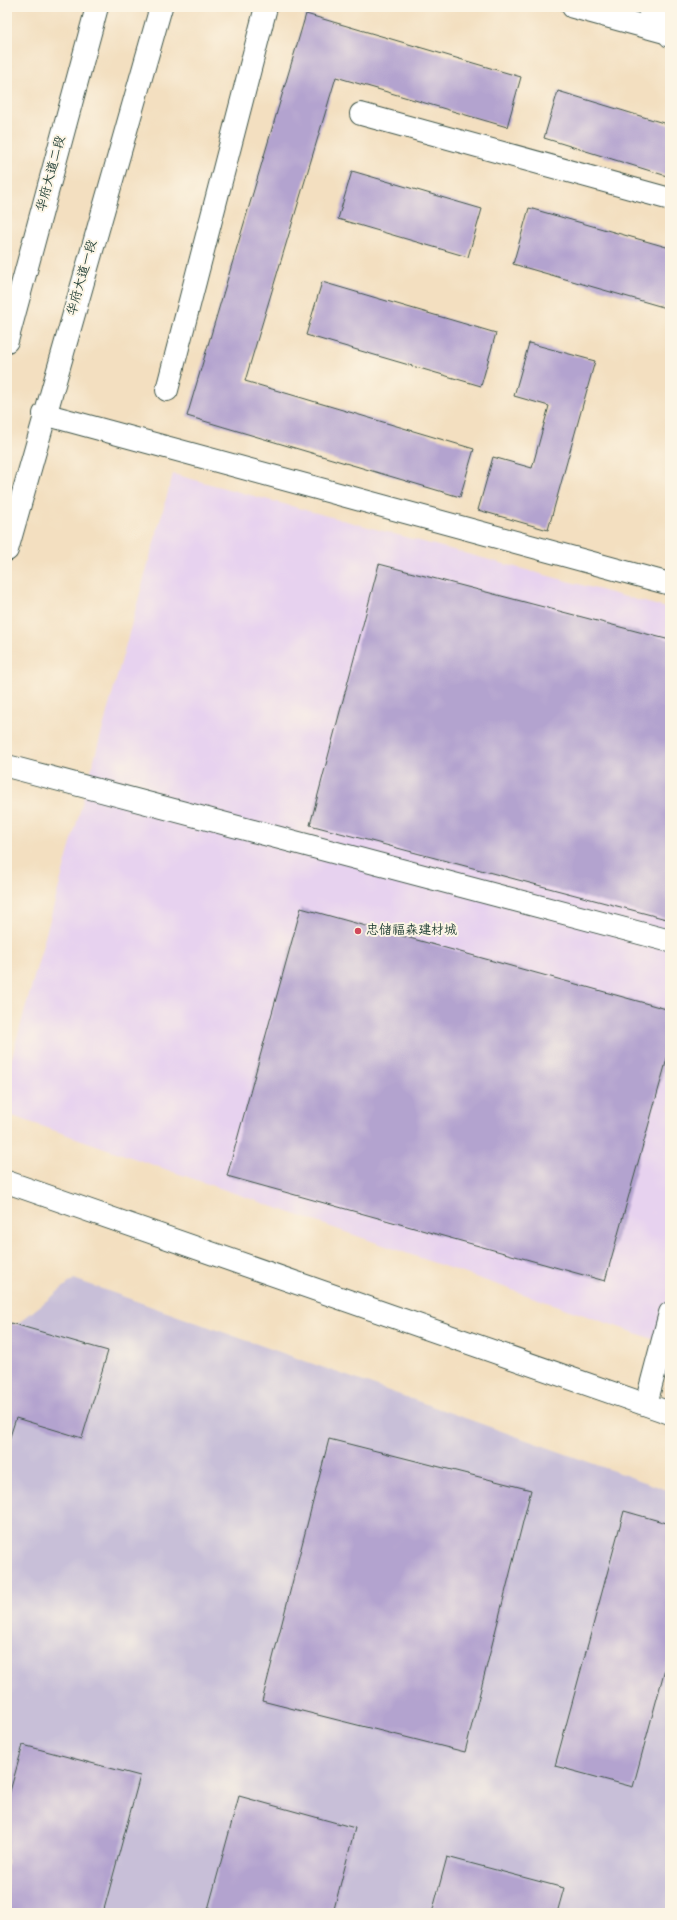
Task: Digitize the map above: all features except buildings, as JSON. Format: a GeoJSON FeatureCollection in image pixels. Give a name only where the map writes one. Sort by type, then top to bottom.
{"type":"FeatureCollection","features":[{"type":"Feature","properties":{"kind":"street","name":"华府大道二段"},"geometry":{"type":"LineString","coordinates":[[7,341],[97,7]]}},
{"type":"Feature","properties":{"kind":"street","name":"华府大道一段"},"geometry":{"type":"LineString","coordinates":[[7,550],[44,414],[161,7]]}},
{"type":"Feature","properties":{"kind":"street"},"geometry":{"type":"LineString","coordinates":[[167,390],[266,7]]}},
{"type":"Feature","properties":{"kind":"street"},"geometry":{"type":"LineString","coordinates":[[573,7],[669,35]]}},
{"type":"Feature","properties":{"kind":"street"},"geometry":{"type":"LineString","coordinates":[[648,7],[669,35]]}},
{"type":"Feature","properties":{"kind":"street"},"geometry":{"type":"LineString","coordinates":[[361,114],[670,199]]}},
{"type":"Feature","properties":{"kind":"street"},"geometry":{"type":"LineString","coordinates":[[44,414],[670,584]]}},
{"type":"Feature","properties":{"kind":"street"},"geometry":{"type":"LineString","coordinates":[[7,766],[670,941]]}},
{"type":"Feature","properties":{"kind":"street"},"geometry":{"type":"LineString","coordinates":[[7,1182],[670,1413]]}},
{"type":"Feature","properties":{"kind":"street"},"geometry":{"type":"LineString","coordinates":[[646,1404],[669,1321]]}},
{"type":"Feature","properties":{"kind":"shaded area","name":"忠储福森建材城"},"geometry":{"type":"Polygon","coordinates":[[[173,474],[670,609],[670,1345],[7,1114],[7,1075],[173,474]]]}},
{"type":"Feature","properties":{"kind":"shaded area"},"geometry":{"type":"Polygon","coordinates":[[[74,1279],[670,1491],[670,1913],[7,1913],[7,1332],[74,1279]]]}},
{"type":"Feature","properties":{"kind":"place","name":"忠储福森建材城"},"geometry":{"type":"Point","coordinates":[358,931]}}]}
